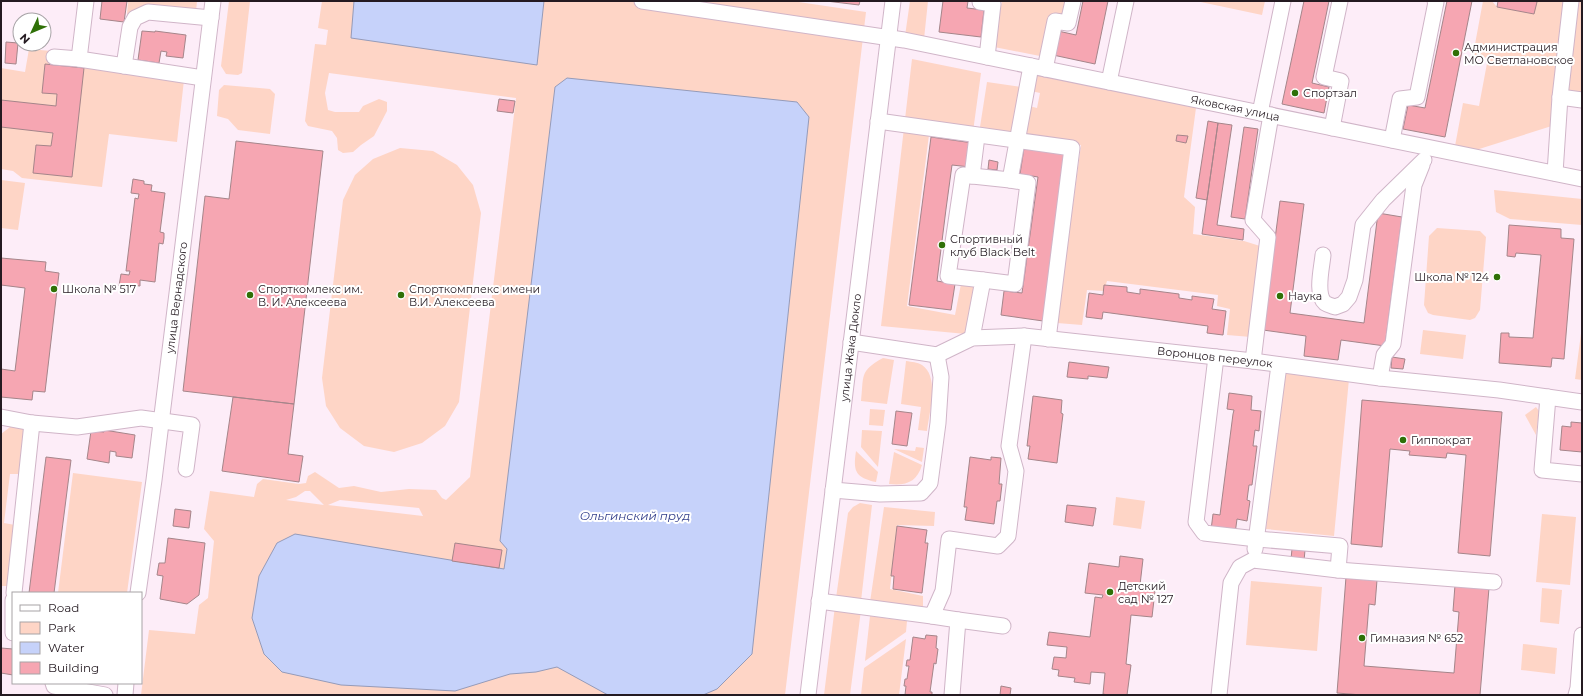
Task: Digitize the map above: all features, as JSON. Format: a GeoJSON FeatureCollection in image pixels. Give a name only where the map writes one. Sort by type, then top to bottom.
{"type":"FeatureCollection","features":[{"type":"Feature","properties":{"kind":"street"},"geometry":{"type":"LineString","coordinates":[[79,59],[86,1]]}},
{"type":"Feature","properties":{"kind":"street","name":"улица Вернадского"},"geometry":{"type":"LineString","coordinates":[[138,592],[213,1]]}},
{"type":"Feature","properties":{"kind":"street","name":"Яковская улица"},"geometry":{"type":"LineString","coordinates":[[642,1],[888,37],[1392,140],[1426,153],[1554,173],[1582,179]]}},
{"type":"Feature","properties":{"kind":"street","name":"улица Жака Дюкло"},"geometry":{"type":"LineString","coordinates":[[808,695],[892,1]]}},
{"type":"Feature","properties":{"kind":"street"},"geometry":{"type":"LineString","coordinates":[[980,1],[993,4],[987,57]]}},
{"type":"Feature","properties":{"kind":"street"},"geometry":{"type":"LineString","coordinates":[[1010,180],[1017,141],[1038,68],[1055,21],[1068,24],[1073,1]]}},
{"type":"Feature","properties":{"kind":"street"},"geometry":{"type":"LineString","coordinates":[[1109,82],[1126,1]]}},
{"type":"Feature","properties":{"kind":"street"},"geometry":{"type":"LineString","coordinates":[[1253,361],[1268,237],[1253,220],[1266,114],[1283,1]]}},
{"type":"Feature","properties":{"kind":"street"},"geometry":{"type":"LineString","coordinates":[[1332,128],[1342,81],[1324,77],[1340,1]]}},
{"type":"Feature","properties":{"kind":"street"},"geometry":{"type":"LineString","coordinates":[[1392,140],[1400,99],[1417,97],[1436,1]]}},
{"type":"Feature","properties":{"kind":"street"},"geometry":{"type":"LineString","coordinates":[[1554,173],[1560,97],[1571,1]]}},
{"type":"Feature","properties":{"kind":"street"},"geometry":{"type":"LineString","coordinates":[[124,66],[130,27],[134,18],[148,12],[211,18]]}},
{"type":"Feature","properties":{"kind":"street"},"geometry":{"type":"LineString","coordinates":[[54,57],[79,59],[204,78]]}},
{"type":"Feature","properties":{"kind":"street"},"geometry":{"type":"LineString","coordinates":[[1560,97],[1582,100]]}},
{"type":"Feature","properties":{"kind":"street"},"geometry":{"type":"LineString","coordinates":[[878,121],[977,136],[1072,148],[1048,339]]}},
{"type":"Feature","properties":{"kind":"street"},"geometry":{"type":"LineString","coordinates":[[972,176],[977,136]]}},
{"type":"Feature","properties":{"kind":"street"},"geometry":{"type":"LineString","coordinates":[[1323,255],[1320,282],[1321,296],[1326,304],[1334,307],[1343,304],[1349,297],[1355,280],[1363,225],[1383,200],[1426,153]]}},
{"type":"Feature","properties":{"kind":"street"},"geometry":{"type":"LineString","coordinates":[[1380,378],[1384,355],[1393,344],[1414,185],[1426,153]]}},
{"type":"Feature","properties":{"kind":"street"},"geometry":{"type":"LineString","coordinates":[[963,175],[972,176],[1028,183],[1015,284],[948,276],[963,175]]}},
{"type":"Feature","properties":{"kind":"street"},"geometry":{"type":"LineString","coordinates":[[972,338],[983,280]]}},
{"type":"Feature","properties":{"kind":"street"},"geometry":{"type":"LineString","coordinates":[[932,616],[943,591],[949,540],[998,546],[1008,536],[1016,471],[1009,446],[1024,336]]}},
{"type":"Feature","properties":{"kind":"street","name":"Воронцов переулок"},"geometry":{"type":"LineString","coordinates":[[937,355],[972,338],[1024,336],[1253,361],[1380,378],[1499,390],[1582,402]]}},
{"type":"Feature","properties":{"kind":"street"},"geometry":{"type":"LineString","coordinates":[[833,490],[880,494],[921,493],[930,483],[938,423],[941,377],[937,355],[851,342]]}},
{"type":"Feature","properties":{"kind":"street"},"geometry":{"type":"LineString","coordinates":[[1216,357],[1196,522],[1204,533],[1340,546],[1338,570]]}},
{"type":"Feature","properties":{"kind":"street"},"geometry":{"type":"LineString","coordinates":[[1253,560],[1279,365]]}},
{"type":"Feature","properties":{"kind":"street"},"geometry":{"type":"LineString","coordinates":[[1548,397],[1542,470],[1582,474]]}},
{"type":"Feature","properties":{"kind":"street"},"geometry":{"type":"LineString","coordinates":[[1,428],[7,418],[32,423],[77,427],[141,418],[192,425],[186,470]]}},
{"type":"Feature","properties":{"kind":"street"},"geometry":{"type":"LineString","coordinates":[[14,592],[32,423]]}},
{"type":"Feature","properties":{"kind":"street"},"geometry":{"type":"LineString","coordinates":[[1219,695],[1231,583],[1240,567],[1253,560],[1338,570],[1494,582]]}},
{"type":"Feature","properties":{"kind":"street"},"geometry":{"type":"LineString","coordinates":[[819,601],[1002,626]]}},
{"type":"Feature","properties":{"kind":"street"},"geometry":{"type":"LineString","coordinates":[[952,695],[958,620]]}},
{"type":"Feature","properties":{"kind":"street"},"geometry":{"type":"LineString","coordinates":[[1,632],[12,633]]}},
{"type":"Feature","properties":{"kind":"street"},"geometry":{"type":"LineString","coordinates":[[1576,695],[1578,688],[1582,635]]}},
{"type":"Feature","properties":{"kind":"street"},"geometry":{"type":"LineString","coordinates":[[53,684],[54,686],[105,695]]}},
{"type":"Feature","properties":{"kind":"street"},"geometry":{"type":"LineString","coordinates":[[125,695],[126,684]]}},
{"type":"Feature","properties":{"kind":"green space"},"geometry":{"type":"Polygon","coordinates":[[[128,1],[197,1],[196,12],[147,7],[127,15],[128,1]]]}},
{"type":"Feature","properties":{"kind":"green space"},"geometry":{"type":"Polygon","coordinates":[[[229,1],[250,1],[242,73],[238,75],[226,74],[221,66],[229,1]]]}},
{"type":"Feature","properties":{"kind":"green space"},"geometry":{"type":"Polygon","coordinates":[[[322,1],[792,1],[866,12],[785,695],[141,695],[149,630],[195,634],[199,605],[208,598],[214,541],[204,529],[210,491],[254,497],[257,484],[263,479],[299,484],[306,483],[308,476],[315,472],[339,488],[354,486],[381,492],[409,489],[436,490],[442,498],[446,500],[470,477],[516,98],[329,73],[325,93],[328,110],[335,112],[359,112],[363,106],[379,99],[387,102],[387,111],[374,136],[353,152],[343,153],[338,150],[337,138],[332,131],[308,126],[305,121],[315,44],[326,45],[328,30],[318,28],[322,1]],[[305,491],[296,497],[286,500],[324,505],[310,491],[305,491]],[[340,500],[328,505],[423,516],[419,508],[340,500]]]}},
{"type":"Feature","properties":{"kind":"green space"},"geometry":{"type":"Polygon","coordinates":[[[910,1],[928,1],[924,39],[905,36],[910,1]]]}},
{"type":"Feature","properties":{"kind":"green space"},"geometry":{"type":"Polygon","coordinates":[[[1002,1],[1066,1],[1062,19],[1049,18],[1040,56],[994,47],[1002,1]]]}},
{"type":"Feature","properties":{"kind":"green space"},"geometry":{"type":"Polygon","coordinates":[[[1196,1],[1265,1],[1262,15],[1196,1]]]}},
{"type":"Feature","properties":{"kind":"green space"},"geometry":{"type":"Polygon","coordinates":[[[1483,1],[1492,1],[1497,7],[1534,14],[1536,1],[1582,1],[1582,100],[1560,97],[1558,124],[1476,150],[1455,146],[1463,103],[1479,106],[1488,58],[1473,55],[1483,1]]]}},
{"type":"Feature","properties":{"kind":"green space"},"geometry":{"type":"Polygon","coordinates":[[[52,51],[184,80],[177,142],[109,134],[102,187],[22,178],[13,171],[1,169],[1,68],[25,72],[28,52],[52,51]]]}},
{"type":"Feature","properties":{"kind":"green space"},"geometry":{"type":"Polygon","coordinates":[[[912,59],[981,73],[972,139],[929,135],[907,306],[955,315],[961,284],[976,287],[966,334],[881,326],[912,59]]]}},
{"type":"Feature","properties":{"kind":"green space"},"geometry":{"type":"Polygon","coordinates":[[[1035,73],[1196,108],[1184,197],[1195,207],[1193,234],[1244,241],[1260,246],[1251,337],[1227,335],[1230,309],[1217,306],[1218,295],[1107,281],[1104,291],[1087,290],[1082,325],[1057,323],[1081,145],[1024,138],[1029,106],[1037,108],[1040,93],[1031,91],[1035,73]]]}},
{"type":"Feature","properties":{"kind":"green space"},"geometry":{"type":"Polygon","coordinates":[[[987,82],[1022,87],[1015,133],[980,127],[987,82]]]}},
{"type":"Feature","properties":{"kind":"green space"},"geometry":{"type":"Polygon","coordinates":[[[224,85],[270,89],[275,94],[270,134],[238,130],[228,119],[217,116],[219,90],[224,85]]]}},
{"type":"Feature","properties":{"kind":"green space","name":"Спорткомплекс имени В.И. Алексеева"},"geometry":{"type":"Polygon","coordinates":[[[400,148],[433,151],[457,165],[473,185],[481,213],[459,402],[445,426],[422,443],[394,452],[364,446],[340,428],[326,406],[322,378],[343,200],[355,175],[373,159],[400,148]]]}},
{"type":"Feature","properties":{"kind":"green space"},"geometry":{"type":"Polygon","coordinates":[[[1,180],[25,183],[18,230],[1,228],[1,180]]]}},
{"type":"Feature","properties":{"kind":"green space"},"geometry":{"type":"Polygon","coordinates":[[[1494,190],[1582,199],[1582,225],[1510,219],[1496,212],[1494,190]]]}},
{"type":"Feature","properties":{"kind":"green space"},"geometry":{"type":"Polygon","coordinates":[[[1437,228],[1480,231],[1486,237],[1480,310],[1475,318],[1470,320],[1433,315],[1428,313],[1424,305],[1429,236],[1437,228]]]}},
{"type":"Feature","properties":{"kind":"green space"},"geometry":{"type":"Polygon","coordinates":[[[1582,326],[1582,380],[1575,379],[1582,326]]]}},
{"type":"Feature","properties":{"kind":"green space"},"geometry":{"type":"Polygon","coordinates":[[[1423,330],[1466,335],[1463,359],[1420,354],[1423,330]]]}},
{"type":"Feature","properties":{"kind":"green space"},"geometry":{"type":"Polygon","coordinates":[[[883,358],[894,360],[887,404],[861,401],[863,380],[866,371],[883,358]]]}},
{"type":"Feature","properties":{"kind":"green space"},"geometry":{"type":"Polygon","coordinates":[[[906,361],[922,365],[931,378],[932,396],[927,431],[918,430],[921,407],[901,404],[906,361]]]}},
{"type":"Feature","properties":{"kind":"green space"},"geometry":{"type":"Polygon","coordinates":[[[1281,373],[1349,379],[1334,536],[1266,529],[1281,373]]]}},
{"type":"Feature","properties":{"kind":"green space"},"geometry":{"type":"Polygon","coordinates":[[[1536,407],[1539,411],[1536,435],[1525,415],[1536,407]]]}},
{"type":"Feature","properties":{"kind":"green space"},"geometry":{"type":"Polygon","coordinates":[[[870,409],[885,410],[883,426],[869,425],[870,409]]]}},
{"type":"Feature","properties":{"kind":"green space"},"geometry":{"type":"Polygon","coordinates":[[[14,424],[26,427],[22,474],[10,474],[4,523],[15,525],[10,586],[1,586],[1,434],[14,424]]]}},
{"type":"Feature","properties":{"kind":"green space"},"geometry":{"type":"Polygon","coordinates":[[[862,430],[882,431],[878,467],[861,447],[862,430]]]}},
{"type":"Feature","properties":{"kind":"green space"},"geometry":{"type":"Polygon","coordinates":[[[916,447],[924,448],[922,462],[894,449],[915,451],[916,447]]]}},
{"type":"Feature","properties":{"kind":"green space"},"geometry":{"type":"Polygon","coordinates":[[[856,451],[878,472],[876,482],[864,478],[857,472],[855,468],[856,451]]]}},
{"type":"Feature","properties":{"kind":"green space"},"geometry":{"type":"Polygon","coordinates":[[[894,452],[922,465],[920,471],[910,482],[889,484],[894,452]]]}},
{"type":"Feature","properties":{"kind":"green space"},"geometry":{"type":"Polygon","coordinates":[[[73,473],[142,482],[127,592],[58,592],[73,473]]]}},
{"type":"Feature","properties":{"kind":"green space"},"geometry":{"type":"Polygon","coordinates":[[[1116,497],[1145,501],[1141,529],[1113,525],[1116,497]]]}},
{"type":"Feature","properties":{"kind":"green space"},"geometry":{"type":"Polygon","coordinates":[[[860,503],[872,505],[861,601],[836,598],[848,513],[853,507],[860,503]]]}},
{"type":"Feature","properties":{"kind":"green space"},"geometry":{"type":"Polygon","coordinates":[[[884,507],[935,512],[934,526],[897,525],[890,589],[923,596],[923,609],[870,602],[884,507]]]}},
{"type":"Feature","properties":{"kind":"green space"},"geometry":{"type":"Polygon","coordinates":[[[1542,514],[1576,517],[1570,585],[1536,582],[1542,514]]]}},
{"type":"Feature","properties":{"kind":"green space"},"geometry":{"type":"Polygon","coordinates":[[[1251,581],[1322,587],[1317,651],[1246,645],[1251,581]]]}},
{"type":"Feature","properties":{"kind":"green space"},"geometry":{"type":"Polygon","coordinates":[[[1542,588],[1562,590],[1559,624],[1540,622],[1542,588]]]}},
{"type":"Feature","properties":{"kind":"green space"},"geometry":{"type":"Polygon","coordinates":[[[835,606],[861,610],[850,695],[824,695],[835,606]]]}},
{"type":"Feature","properties":{"kind":"green space"},"geometry":{"type":"Polygon","coordinates":[[[870,616],[907,621],[906,632],[865,661],[870,616]]]}},
{"type":"Feature","properties":{"kind":"green space"},"geometry":{"type":"Polygon","coordinates":[[[906,639],[899,695],[861,695],[864,668],[906,639]]]}},
{"type":"Feature","properties":{"kind":"green space"},"geometry":{"type":"Polygon","coordinates":[[[1523,644],[1557,648],[1555,674],[1521,670],[1523,644]]]}},
{"type":"Feature","properties":{"kind":"water"},"geometry":{"type":"Polygon","coordinates":[[[354,1],[544,1],[537,65],[351,38],[354,1]]]}},
{"type":"Feature","properties":{"kind":"water","name":"Ольгинский пруд"},"geometry":{"type":"Polygon","coordinates":[[[567,78],[797,102],[809,117],[752,654],[717,689],[703,695],[608,695],[557,667],[536,672],[510,674],[455,691],[341,685],[282,672],[264,654],[252,618],[259,576],[277,543],[295,534],[504,569],[507,549],[500,541],[555,87],[567,78]]]}},
{"type":"Feature","properties":{"kind":"building"},"geometry":{"type":"Polygon","coordinates":[[[102,1],[127,1],[124,22],[100,19],[102,1]]]}},
{"type":"Feature","properties":{"kind":"building"},"geometry":{"type":"Polygon","coordinates":[[[826,1],[860,1],[859,5],[826,1]]]}},
{"type":"Feature","properties":{"kind":"building"},"geometry":{"type":"Polygon","coordinates":[[[943,1],[968,1],[967,8],[984,10],[981,37],[939,32],[943,1]]]}},
{"type":"Feature","properties":{"kind":"building"},"geometry":{"type":"Polygon","coordinates":[[[1083,1],[1108,1],[1095,64],[1053,55],[1058,31],[1076,35],[1083,1]]]}},
{"type":"Feature","properties":{"kind":"building"},"geometry":{"type":"Polygon","coordinates":[[[1304,1],[1329,1],[1312,83],[1329,87],[1324,113],[1282,104],[1304,1]]]}},
{"type":"Feature","properties":{"kind":"building"},"geometry":{"type":"Polygon","coordinates":[[[1447,1],[1472,1],[1445,137],[1403,129],[1408,105],[1425,108],[1447,1]]]}},
{"type":"Feature","properties":{"kind":"building"},"geometry":{"type":"Polygon","coordinates":[[[1498,1],[1537,2],[1534,14],[1497,7],[1498,1]]]}},
{"type":"Feature","properties":{"kind":"building"},"geometry":{"type":"Polygon","coordinates":[[[142,31],[186,35],[183,58],[166,56],[167,52],[161,51],[159,63],[138,60],[142,31]]]}},
{"type":"Feature","properties":{"kind":"building"},"geometry":{"type":"Polygon","coordinates":[[[6,42],[12,42],[12,52],[17,52],[16,64],[5,63],[6,42]]]}},
{"type":"Feature","properties":{"kind":"building"},"geometry":{"type":"Polygon","coordinates":[[[45,64],[84,68],[72,177],[33,173],[36,145],[51,146],[53,133],[1,127],[1,100],[56,106],[57,94],[42,93],[45,64]]]}},
{"type":"Feature","properties":{"kind":"building"},"geometry":{"type":"Polygon","coordinates":[[[499,99],[515,101],[513,113],[497,111],[499,99]]]}},
{"type":"Feature","properties":{"kind":"building"},"geometry":{"type":"Polygon","coordinates":[[[1208,121],[1218,123],[1207,200],[1196,198],[1208,121]]]}},
{"type":"Feature","properties":{"kind":"building"},"geometry":{"type":"Polygon","coordinates":[[[1218,123],[1232,125],[1217,225],[1244,229],[1243,240],[1202,234],[1218,123]]]}},
{"type":"Feature","properties":{"kind":"building"},"geometry":{"type":"Polygon","coordinates":[[[1244,127],[1258,129],[1245,219],[1231,217],[1244,127]]]}},
{"type":"Feature","properties":{"kind":"building"},"geometry":{"type":"Polygon","coordinates":[[[1177,135],[1188,136],[1186,143],[1176,141],[1177,135]]]}},
{"type":"Feature","properties":{"kind":"building"},"geometry":{"type":"Polygon","coordinates":[[[931,137],[973,143],[970,167],[952,165],[946,209],[937,281],[955,284],[951,310],[909,305],[931,137]]]}},
{"type":"Feature","properties":{"kind":"building","name":"Спорткомлекс им. В. И. Алексеева"},"geometry":{"type":"Polygon","coordinates":[[[236,141],[323,151],[294,404],[183,391],[205,196],[229,199],[236,141]]]}},
{"type":"Feature","properties":{"kind":"building"},"geometry":{"type":"Polygon","coordinates":[[[1024,148],[1066,154],[1043,321],[1001,315],[1004,291],[1022,293],[1038,177],[1020,174],[1024,148]]]}},
{"type":"Feature","properties":{"kind":"building"},"geometry":{"type":"Polygon","coordinates":[[[989,160],[998,162],[997,170],[988,169],[989,160]]]}},
{"type":"Feature","properties":{"kind":"building"},"geometry":{"type":"Polygon","coordinates":[[[133,179],[144,181],[144,184],[152,185],[151,191],[165,193],[160,232],[164,233],[164,238],[163,244],[159,243],[155,282],[140,280],[140,286],[131,285],[130,287],[119,286],[121,274],[129,275],[130,271],[126,271],[135,198],[138,199],[139,194],[131,193],[133,179]]]}},
{"type":"Feature","properties":{"kind":"building","name":"Наука"},"geometry":{"type":"Polygon","coordinates":[[[1280,201],[1304,204],[1290,313],[1364,323],[1378,213],[1402,217],[1385,346],[1341,340],[1338,360],[1304,356],[1306,336],[1263,330],[1280,201]]]}},
{"type":"Feature","properties":{"kind":"building"},"geometry":{"type":"Polygon","coordinates":[[[1509,225],[1561,229],[1561,238],[1574,239],[1564,359],[1552,358],[1551,367],[1499,363],[1501,333],[1509,333],[1509,337],[1533,338],[1541,255],[1516,253],[1515,257],[1507,256],[1509,225]]]}},
{"type":"Feature","properties":{"kind":"building"},"geometry":{"type":"Polygon","coordinates":[[[1,258],[46,262],[45,271],[59,273],[45,392],[33,391],[32,400],[1,397],[1,369],[15,371],[25,288],[1,285],[1,258]]]}},
{"type":"Feature","properties":{"kind":"building"},"geometry":{"type":"Polygon","coordinates":[[[1104,285],[1127,287],[1127,292],[1140,294],[1140,289],[1179,294],[1179,298],[1192,300],[1192,296],[1214,299],[1212,309],[1226,311],[1223,335],[1207,333],[1208,326],[1103,312],[1102,319],[1086,317],[1089,293],[1103,295],[1104,285]]]}},
{"type":"Feature","properties":{"kind":"building"},"geometry":{"type":"Polygon","coordinates":[[[1392,357],[1405,359],[1403,369],[1391,368],[1392,357]]]}},
{"type":"Feature","properties":{"kind":"building"},"geometry":{"type":"Polygon","coordinates":[[[1069,362],[1109,367],[1107,378],[1088,376],[1088,379],[1067,377],[1069,362]]]}},
{"type":"Feature","properties":{"kind":"building"},"geometry":{"type":"Polygon","coordinates":[[[1229,393],[1252,396],[1251,410],[1261,411],[1259,431],[1255,430],[1253,446],[1257,446],[1252,485],[1249,485],[1247,500],[1250,501],[1247,521],[1237,519],[1235,534],[1211,530],[1213,514],[1220,515],[1234,410],[1227,409],[1229,393]]]}},
{"type":"Feature","properties":{"kind":"building"},"geometry":{"type":"Polygon","coordinates":[[[1033,396],[1062,400],[1061,413],[1063,414],[1057,463],[1028,459],[1030,446],[1027,446],[1033,396]]]}},
{"type":"Feature","properties":{"kind":"building"},"geometry":{"type":"Polygon","coordinates":[[[233,397],[294,404],[288,454],[303,456],[299,482],[222,471],[233,397]]]}},
{"type":"Feature","properties":{"kind":"building"},"geometry":{"type":"Polygon","coordinates":[[[1362,400],[1502,412],[1490,556],[1458,553],[1466,455],[1447,453],[1446,458],[1409,455],[1410,451],[1390,449],[1382,547],[1351,544],[1362,400]]]}},
{"type":"Feature","properties":{"kind":"building"},"geometry":{"type":"Polygon","coordinates":[[[896,411],[912,413],[907,446],[892,444],[896,411]]]}},
{"type":"Feature","properties":{"kind":"building"},"geometry":{"type":"Polygon","coordinates":[[[1571,422],[1582,423],[1582,452],[1560,450],[1562,426],[1571,427],[1571,422]]]}},
{"type":"Feature","properties":{"kind":"building"},"geometry":{"type":"Polygon","coordinates":[[[104,430],[135,435],[132,458],[116,456],[116,452],[110,451],[109,463],[87,459],[91,431],[104,432],[104,430]]]}},
{"type":"Feature","properties":{"kind":"building"},"geometry":{"type":"Polygon","coordinates":[[[46,457],[71,460],[54,592],[29,592],[46,457]]]}},
{"type":"Feature","properties":{"kind":"building"},"geometry":{"type":"Polygon","coordinates":[[[970,457],[991,460],[991,457],[1001,458],[999,484],[1002,484],[1000,501],[997,501],[994,524],[965,520],[967,507],[964,507],[970,457]]]}},
{"type":"Feature","properties":{"kind":"building"},"geometry":{"type":"Polygon","coordinates":[[[1067,505],[1096,508],[1093,526],[1065,522],[1067,505]]]}},
{"type":"Feature","properties":{"kind":"building"},"geometry":{"type":"Polygon","coordinates":[[[175,509],[191,511],[189,528],[173,526],[175,509]]]}},
{"type":"Feature","properties":{"kind":"building"},"geometry":{"type":"Polygon","coordinates":[[[897,526],[927,530],[925,543],[928,543],[922,593],[893,589],[894,576],[891,576],[897,526]]]}},
{"type":"Feature","properties":{"kind":"building"},"geometry":{"type":"Polygon","coordinates":[[[168,538],[205,543],[199,595],[187,604],[160,599],[163,576],[157,575],[159,563],[165,563],[168,538]]]}},
{"type":"Feature","properties":{"kind":"building"},"geometry":{"type":"Polygon","coordinates":[[[455,543],[502,550],[499,568],[452,561],[455,543]]]}},
{"type":"Feature","properties":{"kind":"building"},"geometry":{"type":"Polygon","coordinates":[[[1292,549],[1305,550],[1304,561],[1291,559],[1292,549]]]}},
{"type":"Feature","properties":{"kind":"building"},"geometry":{"type":"Polygon","coordinates":[[[1120,556],[1143,559],[1140,585],[1135,585],[1134,589],[1155,591],[1152,617],[1131,615],[1126,664],[1131,665],[1127,695],[1108,695],[1103,694],[1105,673],[1091,672],[1090,684],[1074,682],[1075,678],[1058,676],[1059,670],[1052,669],[1054,657],[1066,658],[1067,647],[1047,645],[1049,632],[1090,637],[1095,597],[1102,598],[1103,595],[1085,593],[1089,563],[1119,567],[1120,556]]]}},
{"type":"Feature","properties":{"kind":"building"},"geometry":{"type":"Polygon","coordinates":[[[1346,577],[1377,580],[1375,605],[1369,604],[1364,666],[1454,673],[1459,612],[1453,611],[1455,585],[1489,588],[1480,695],[1362,695],[1337,693],[1346,577]]]}},
{"type":"Feature","properties":{"kind":"building"},"geometry":{"type":"Polygon","coordinates":[[[926,635],[937,636],[936,648],[938,649],[936,664],[934,663],[930,692],[932,692],[932,695],[905,695],[906,686],[904,686],[905,679],[907,679],[909,666],[906,666],[907,660],[910,660],[913,637],[925,639],[926,635]]]}},
{"type":"Feature","properties":{"kind":"building"},"geometry":{"type":"Polygon","coordinates":[[[1,648],[12,649],[12,675],[1,673],[1,648]]]}},
{"type":"Feature","properties":{"kind":"building"},"geometry":{"type":"Polygon","coordinates":[[[1001,686],[1011,688],[1010,695],[1000,695],[1001,686]]]}},
{"type":"Feature","properties":{"kind":"place","name":"Администрация МО Светлановское"},"geometry":{"type":"Point","coordinates":[1456,53]}},
{"type":"Feature","properties":{"kind":"place","name":"Спортзал"},"geometry":{"type":"Point","coordinates":[1295,93]}},
{"type":"Feature","properties":{"kind":"place","name":"Спортивный клуб Black Belt"},"geometry":{"type":"Point","coordinates":[942,245]}},
{"type":"Feature","properties":{"kind":"place","name":"Школа № 124"},"geometry":{"type":"Point","coordinates":[1497,277]}},
{"type":"Feature","properties":{"kind":"place","name":"Школа № 517"},"geometry":{"type":"Point","coordinates":[54,289]}},
{"type":"Feature","properties":{"kind":"place","name":"Спорткомлекс им. В. И. Алексеева"},"geometry":{"type":"Point","coordinates":[250,295]}},
{"type":"Feature","properties":{"kind":"place","name":"Спорткомплекс имени В.И. Алексеева"},"geometry":{"type":"Point","coordinates":[401,295]}},
{"type":"Feature","properties":{"kind":"place","name":"Наука"},"geometry":{"type":"Point","coordinates":[1280,296]}},
{"type":"Feature","properties":{"kind":"place","name":"Гиппократ"},"geometry":{"type":"Point","coordinates":[1403,440]}},
{"type":"Feature","properties":{"kind":"place","name":"Детский сад № 127"},"geometry":{"type":"Point","coordinates":[1110,592]}},
{"type":"Feature","properties":{"kind":"place","name":"Гимназия № 652"},"geometry":{"type":"Point","coordinates":[1362,638]}}]}
